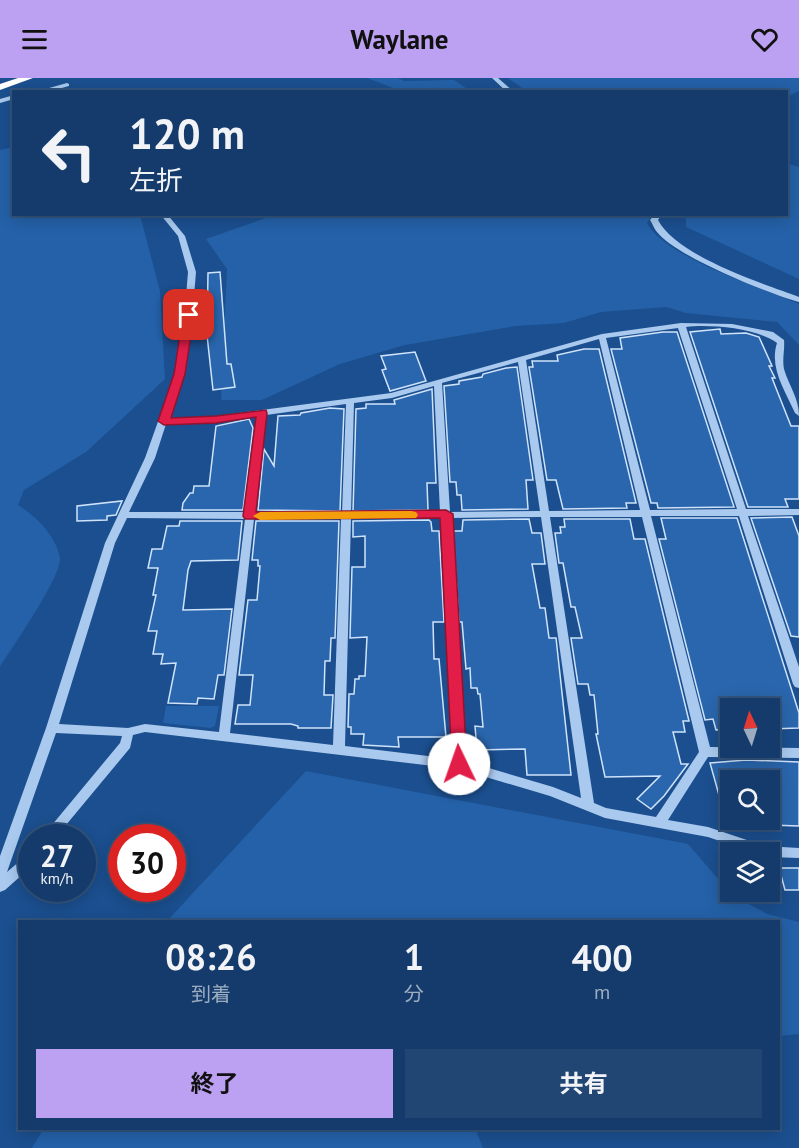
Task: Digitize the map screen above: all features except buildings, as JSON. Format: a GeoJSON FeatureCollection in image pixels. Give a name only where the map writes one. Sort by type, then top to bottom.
{"type":"FeatureCollection","features":[{"type":"Feature","properties":{"kind":"highway"},"geometry":{"type":"LineString","coordinates":[[0,87],[28,78]]}},
{"type":"Feature","properties":{"kind":"street"},"geometry":{"type":"LineString","coordinates":[[495,78],[509,90]]}},
{"type":"Feature","properties":{"kind":"street"},"geometry":{"type":"LineString","coordinates":[[46,90],[67,85]]}},
{"type":"Feature","properties":{"kind":"street"},"geometry":{"type":"LineString","coordinates":[[0,874],[52,728],[110,543],[146,468],[180,374],[187,333],[191,260],[181,236],[165,216]]}},
{"type":"Feature","properties":{"kind":"street"},"geometry":{"type":"LineString","coordinates":[[657,216],[654,220],[659,231],[692,255],[799,300]]}},
{"type":"Feature","properties":{"kind":"street"},"geometry":{"type":"LineString","coordinates":[[164,421],[216,420],[392,395],[602,336],[702,324],[732,327],[770,334],[778,338],[782,342],[778,348],[778,364],[799,411]]}},
{"type":"Feature","properties":{"kind":"street"},"geometry":{"type":"LineString","coordinates":[[681,325],[799,684]]}},
{"type":"Feature","properties":{"kind":"street"},"geometry":{"type":"LineString","coordinates":[[602,336],[705,752],[660,822]]}},
{"type":"Feature","properties":{"kind":"street"},"geometry":{"type":"LineString","coordinates":[[522,358],[588,806]]}},
{"type":"Feature","properties":{"kind":"street"},"geometry":{"type":"LineString","coordinates":[[438,381],[459,764]]}},
{"type":"Feature","properties":{"kind":"street"},"geometry":{"type":"LineString","coordinates":[[339,750],[351,400]]}},
{"type":"Feature","properties":{"kind":"street"},"geometry":{"type":"LineString","coordinates":[[224,736],[262,413]]}},
{"type":"Feature","properties":{"kind":"street"},"geometry":{"type":"LineString","coordinates":[[123,515],[347,516],[799,512]]}},
{"type":"Feature","properties":{"kind":"street"},"geometry":{"type":"LineString","coordinates":[[52,728],[128,732],[145,728],[459,764],[553,792],[605,813],[708,832],[765,850],[799,853]]}},
{"type":"Feature","properties":{"kind":"street"},"geometry":{"type":"LineString","coordinates":[[59,824],[126,745],[128,732]]}},
{"type":"Feature","properties":{"kind":"street"},"geometry":{"type":"LineString","coordinates":[[705,752],[799,753]]}},
{"type":"Feature","properties":{"kind":"street"},"geometry":{"type":"LineString","coordinates":[[0,886],[18,870]]}},
{"type":"Feature","properties":{"kind":"shaded area"},"geometry":{"type":"Polygon","coordinates":[[[367,78],[398,78],[404,81],[454,80],[469,90],[398,90],[367,78]]]}},
{"type":"Feature","properties":{"kind":"shaded area"},"geometry":{"type":"Polygon","coordinates":[[[508,78],[799,78],[799,91],[788,96],[788,90],[525,90],[508,78]]]}},
{"type":"Feature","properties":{"kind":"shaded area"},"geometry":{"type":"Polygon","coordinates":[[[12,147],[12,216],[72,218],[140,216],[160,291],[165,379],[86,452],[24,490],[18,505],[32,515],[50,534],[60,558],[45,595],[0,667],[0,150],[12,147]]]}},
{"type":"Feature","properties":{"kind":"shaded area"},"geometry":{"type":"Polygon","coordinates":[[[788,164],[799,167],[799,279],[686,227],[686,216],[788,216],[788,164]]]}},
{"type":"Feature","properties":{"kind":"shaded area"},"geometry":{"type":"Polygon","coordinates":[[[271,216],[651,216],[647,223],[672,247],[715,270],[799,304],[799,345],[777,322],[686,313],[666,307],[601,312],[564,323],[516,326],[405,345],[340,364],[262,400],[221,400],[227,269],[206,239],[271,216]]]}},
{"type":"Feature","properties":{"kind":"shaded area"},"geometry":{"type":"Polygon","coordinates":[[[166,706],[219,706],[215,726],[210,728],[163,723],[166,706]]]}},
{"type":"Feature","properties":{"kind":"shaded area"},"geometry":{"type":"Polygon","coordinates":[[[306,771],[688,844],[720,881],[720,902],[745,902],[767,914],[799,922],[799,1034],[780,1036],[780,920],[168,920],[306,771]]]}},
{"type":"Feature","properties":{"kind":"shaded area"},"geometry":{"type":"Polygon","coordinates":[[[43,1130],[476,1130],[483,1148],[32,1148],[43,1130]]]}},
{"type":"Feature","properties":{"kind":"slow traffic"},"geometry":{"type":"LineString","coordinates":[[260,516],[411,515]]}},
{"type":"Feature","properties":{"kind":"route"},"geometry":{"type":"LineString","coordinates":[[189,315],[180,374],[164,421],[216,420],[262,413],[249,516],[446,514],[459,764]]}}]}
